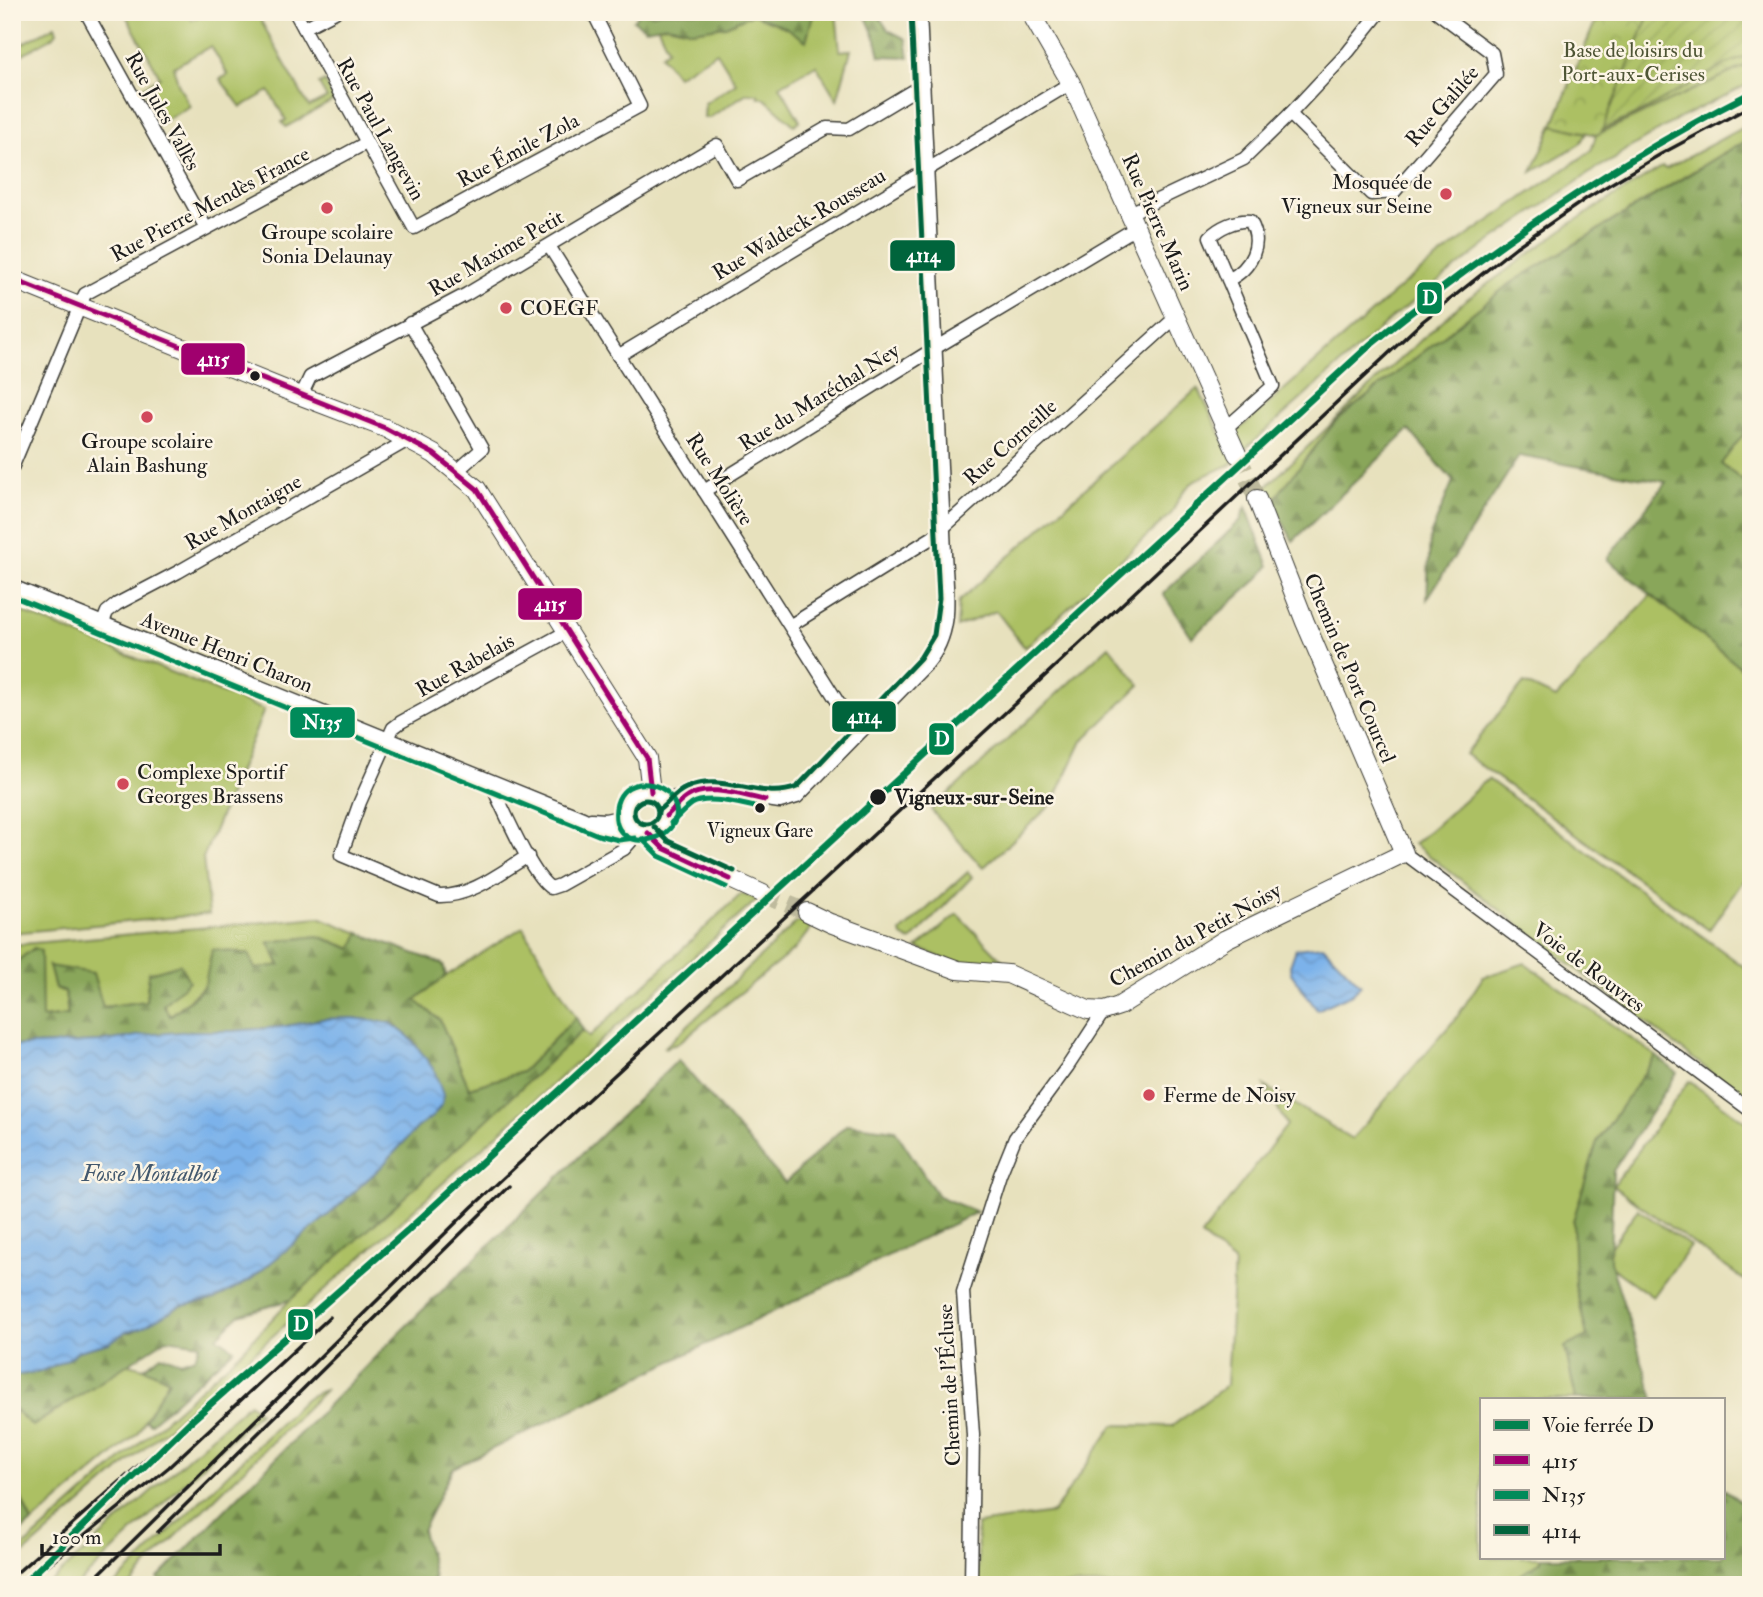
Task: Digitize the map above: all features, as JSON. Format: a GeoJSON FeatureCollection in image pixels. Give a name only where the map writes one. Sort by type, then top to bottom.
{"type":"FeatureCollection","features":[{"type":"Feature","properties":{"kind":"street","name":"Rue Jules Vallès"},"geometry":{"type":"LineString","coordinates":[[86,12],[206,228]]}},
{"type":"Feature","properties":{"kind":"street","name":"Rue Paul Langevin"},"geometry":{"type":"LineString","coordinates":[[295,12],[414,228]]}},
{"type":"Feature","properties":{"kind":"street"},"geometry":{"type":"LineString","coordinates":[[304,28],[335,12]]}},
{"type":"Feature","properties":{"kind":"street","name":"Rue Émile Zola"},"geometry":{"type":"LineString","coordinates":[[414,228],[640,106],[593,12]]}},
{"type":"Feature","properties":{"kind":"street"},"geometry":{"type":"LineString","coordinates":[[763,894],[663,848],[636,827],[629,799],[639,793],[660,803],[712,792],[780,802],[793,799],[802,794],[927,664],[942,644],[947,618],[944,528],[920,12]]}},
{"type":"Feature","properties":{"kind":"street","name":"Rue Pierre Marin"},"geometry":{"type":"LineString","coordinates":[[1030,12],[1071,83],[1237,454]]}},
{"type":"Feature","properties":{"kind":"street","name":"Rue du Maréchal Ney"},"geometry":{"type":"LineString","coordinates":[[704,491],[935,348],[1133,220],[1244,159],[1290,114],[1380,12]]}},
{"type":"Feature","properties":{"kind":"street","name":"Rue Galilée"},"geometry":{"type":"LineString","coordinates":[[1290,114],[1370,194],[1394,191],[1496,74],[1492,53],[1437,12]]}},
{"type":"Feature","properties":{"kind":"street","name":"Rue Waldeck-Rousseau"},"geometry":{"type":"LineString","coordinates":[[618,356],[1071,83]]}},
{"type":"Feature","properties":{"kind":"street","name":"Rue Maxime Petit"},"geometry":{"type":"LineString","coordinates":[[301,396],[310,377],[472,291],[717,145],[737,180],[827,128],[849,129],[924,85]]}},
{"type":"Feature","properties":{"kind":"street","name":"Rue Pierre Mendès France"},"geometry":{"type":"LineString","coordinates":[[79,306],[85,294],[366,143]]}},
{"type":"Feature","properties":{"kind":"street"},"geometry":{"type":"LineString","coordinates":[[1225,429],[1273,386],[1228,280],[1210,237],[1216,231],[1243,220],[1250,221],[1254,228],[1255,251],[1244,270],[1228,280]]}},
{"type":"Feature","properties":{"kind":"street","name":"Rue Molière"},"geometry":{"type":"LineString","coordinates":[[549,246],[846,715],[861,731]]}},
{"type":"Feature","properties":{"kind":"street"},"geometry":{"type":"LineString","coordinates":[[12,279],[385,428],[434,454],[477,489],[647,758],[660,803],[660,827],[636,827]]}},
{"type":"Feature","properties":{"kind":"street"},"geometry":{"type":"LineString","coordinates":[[12,468],[79,306]]}},
{"type":"Feature","properties":{"kind":"street","name":"Rue Corneille"},"geometry":{"type":"LineString","coordinates":[[790,625],[933,537],[1175,318]]}},
{"type":"Feature","properties":{"kind":"street"},"geometry":{"type":"LineString","coordinates":[[410,323],[482,449],[456,472]]}},
{"type":"Feature","properties":{"kind":"street","name":"Rue Montaigne"},"geometry":{"type":"LineString","coordinates":[[103,622],[107,612],[117,604],[408,440]]}},
{"type":"Feature","properties":{"kind":"street","name":"Chemin de Port Courcel"},"geometry":{"type":"LineString","coordinates":[[1257,499],[1305,622],[1404,853]]}},
{"type":"Feature","properties":{"kind":"street","name":"Avenue Henri Charon"},"geometry":{"type":"LineString","coordinates":[[12,586],[583,818],[636,827]]}},
{"type":"Feature","properties":{"kind":"street","name":"Rue Rabelais"},"geometry":{"type":"LineString","coordinates":[[388,740],[394,728],[401,722],[568,631]]}},
{"type":"Feature","properties":{"kind":"street"},"geometry":{"type":"LineString","coordinates":[[388,740],[360,802],[341,855],[439,896],[453,897],[528,856]]}},
{"type":"Feature","properties":{"kind":"street"},"geometry":{"type":"LineString","coordinates":[[490,782],[528,856],[544,882],[551,888],[624,849],[636,827]]}},
{"type":"Feature","properties":{"kind":"street","name":"Chemin du Petit Noisy"},"geometry":{"type":"LineString","coordinates":[[807,912],[957,970],[1008,974],[1088,1010],[1104,1011],[1119,1006],[1226,939],[1404,853]]}},
{"type":"Feature","properties":{"kind":"street","name":"Voie de Rouvres"},"geometry":{"type":"LineString","coordinates":[[1404,853],[1751,1111]]}},
{"type":"Feature","properties":{"kind":"street","name":"Chemin de l'Écluse"},"geometry":{"type":"LineString","coordinates":[[971,1585],[973,1435],[963,1293],[1000,1175],[1015,1138],[1104,1011]]}},
{"type":"Feature","properties":{"kind":"green space"},"geometry":{"type":"Polygon","coordinates":[[[124,12],[188,12],[192,20],[206,12],[256,12],[309,107],[327,98],[319,84],[325,81],[334,100],[286,127],[282,122],[286,120],[269,91],[241,107],[220,79],[228,75],[211,46],[174,67],[178,84],[190,106],[162,122],[143,87],[160,77],[124,12]]]}},
{"type":"Feature","properties":{"kind":"green space"},"geometry":{"type":"Polygon","coordinates":[[[640,12],[814,12],[806,41],[785,27],[752,14],[726,26],[693,31],[667,25],[646,29],[633,20],[640,12]]]}},
{"type":"Feature","properties":{"kind":"green space"},"geometry":{"type":"Polygon","coordinates":[[[663,12],[836,12],[840,51],[851,50],[837,100],[816,65],[780,86],[800,121],[794,125],[764,98],[758,97],[758,94],[747,93],[709,118],[704,118],[705,103],[736,83],[717,52],[677,76],[661,55],[668,49],[656,23],[663,12]]]}},
{"type":"Feature","properties":{"kind":"green space"},"geometry":{"type":"Polygon","coordinates":[[[864,12],[876,12],[888,30],[906,39],[909,57],[880,56],[864,12]]]}},
{"type":"Feature","properties":{"kind":"green space","name":"Base de loisirs du Port-aux-Cerises"},"geometry":{"type":"Polygon","coordinates":[[[1599,12],[1751,12],[1751,63],[1596,135],[1553,125],[1599,12]]]}},
{"type":"Feature","properties":{"kind":"green space"},"geometry":{"type":"Polygon","coordinates":[[[1650,12],[1751,12],[1751,55],[1727,64],[1641,112],[1602,130],[1650,12]]]}},
{"type":"Feature","properties":{"kind":"green space"},"geometry":{"type":"Polygon","coordinates":[[[12,25],[22,44],[55,26],[57,32],[53,37],[12,60],[12,25]]]}},
{"type":"Feature","properties":{"kind":"green space"},"geometry":{"type":"Polygon","coordinates":[[[1751,63],[1751,83],[1678,119],[1621,153],[1487,244],[1393,317],[1243,451],[1235,433],[1403,285],[1467,236],[1591,151],[1596,135],[1751,63]]]}},
{"type":"Feature","properties":{"kind":"green space"},"geometry":{"type":"Polygon","coordinates":[[[1751,123],[1751,140],[1723,153],[1508,285],[1336,421],[1272,502],[1265,488],[1378,379],[1463,302],[1573,222],[1662,167],[1666,169],[1751,123]]]}},
{"type":"Feature","properties":{"kind":"green space"},"geometry":{"type":"Polygon","coordinates":[[[1553,125],[1586,133],[1580,144],[1532,172],[1553,125]]]}},
{"type":"Feature","properties":{"kind":"green space"},"geometry":{"type":"Polygon","coordinates":[[[1751,140],[1751,424],[1721,464],[1751,487],[1751,676],[1607,559],[1666,482],[1519,456],[1427,599],[1430,536],[1453,481],[1409,430],[1293,541],[1272,502],[1336,421],[1508,285],[1736,146],[1751,140]]]}},
{"type":"Feature","properties":{"kind":"green space"},"geometry":{"type":"Polygon","coordinates":[[[1198,388],[1234,461],[1230,465],[1201,477],[1188,487],[1172,513],[1025,648],[996,611],[957,627],[959,601],[1198,388]]]}},
{"type":"Feature","properties":{"kind":"green space"},"geometry":{"type":"Polygon","coordinates":[[[1751,424],[1751,487],[1721,464],[1751,424]]]}},
{"type":"Feature","properties":{"kind":"green space"},"geometry":{"type":"Polygon","coordinates":[[[1246,507],[1269,566],[1192,637],[1163,594],[1240,521],[1246,507]]]}},
{"type":"Feature","properties":{"kind":"green space"},"geometry":{"type":"Polygon","coordinates":[[[1651,595],[1751,676],[1751,886],[1743,881],[1709,930],[1465,754],[1524,683],[1556,698],[1651,595]]]}},
{"type":"Feature","properties":{"kind":"green space","name":"Complexe Sportif Georges Brassens"},"geometry":{"type":"Polygon","coordinates":[[[12,608],[264,710],[203,858],[209,914],[12,933],[12,608]]]}},
{"type":"Feature","properties":{"kind":"green space"},"geometry":{"type":"Polygon","coordinates":[[[1109,646],[1140,685],[1082,741],[1053,803],[983,868],[931,810],[1109,646]]]}},
{"type":"Feature","properties":{"kind":"green space"},"geometry":{"type":"Polygon","coordinates":[[[1488,779],[1751,972],[1751,1103],[1414,844],[1488,779]]]}},
{"type":"Feature","properties":{"kind":"green space"},"geometry":{"type":"Polygon","coordinates":[[[968,872],[972,877],[911,941],[902,936],[901,932],[968,872]]]}},
{"type":"Feature","properties":{"kind":"green space"},"geometry":{"type":"Polygon","coordinates":[[[741,894],[758,899],[299,1313],[12,1564],[12,1557],[239,1354],[290,1300],[583,1030],[589,1037],[741,894]]]}},
{"type":"Feature","properties":{"kind":"green space"},"geometry":{"type":"Polygon","coordinates":[[[957,914],[1010,968],[960,965],[917,948],[957,914]]]}},
{"type":"Feature","properties":{"kind":"green space"},"geometry":{"type":"Polygon","coordinates":[[[319,917],[359,933],[353,949],[318,936],[269,942],[280,965],[210,982],[169,1016],[149,973],[146,1001],[103,1007],[49,966],[55,988],[65,992],[68,1015],[41,1018],[12,965],[12,945],[319,917]]]}},
{"type":"Feature","properties":{"kind":"green space"},"geometry":{"type":"Polygon","coordinates":[[[802,917],[814,924],[795,949],[677,1044],[664,1048],[802,917]]]}},
{"type":"Feature","properties":{"kind":"green space"},"geometry":{"type":"Polygon","coordinates":[[[523,927],[576,1017],[522,1072],[469,1088],[440,1020],[414,1000],[446,976],[523,927]]]}},
{"type":"Feature","properties":{"kind":"green space"},"geometry":{"type":"Polygon","coordinates":[[[359,933],[443,964],[446,976],[415,1000],[440,1020],[469,1088],[522,1072],[576,1017],[583,1030],[290,1300],[239,1315],[217,1337],[234,1349],[150,1424],[145,1420],[169,1380],[144,1368],[161,1355],[181,1362],[195,1357],[200,1344],[167,1339],[32,1426],[12,1407],[12,1376],[40,1372],[68,1359],[78,1351],[109,1343],[125,1332],[132,1332],[180,1306],[213,1300],[250,1280],[333,1211],[438,1110],[421,1052],[409,1037],[391,1023],[353,1018],[322,1019],[281,1027],[192,1031],[99,1042],[12,1046],[12,965],[34,948],[41,951],[42,1018],[68,1015],[65,992],[55,988],[49,966],[93,973],[103,1007],[146,1001],[149,973],[180,964],[189,981],[163,1005],[170,1016],[195,996],[205,984],[212,949],[249,954],[255,969],[280,965],[269,942],[318,936],[352,949],[359,933]]]}},
{"type":"Feature","properties":{"kind":"green space"},"geometry":{"type":"Polygon","coordinates":[[[1525,963],[1656,1056],[1597,1142],[1575,1284],[1588,1337],[1565,1347],[1576,1398],[1480,1398],[1480,1558],[1541,1558],[1542,1561],[1506,1585],[979,1585],[977,1524],[1053,1513],[1114,1425],[1172,1426],[1227,1385],[1234,1262],[1201,1236],[1287,1125],[1265,1086],[1352,1139],[1457,1017],[1483,977],[1525,963]]]}},
{"type":"Feature","properties":{"kind":"green space"},"geometry":{"type":"Polygon","coordinates":[[[1656,1056],[1677,1073],[1613,1171],[1610,1261],[1654,1398],[1576,1398],[1565,1347],[1587,1336],[1575,1284],[1573,1221],[1597,1142],[1656,1056]]]}},
{"type":"Feature","properties":{"kind":"green space"},"geometry":{"type":"Polygon","coordinates":[[[678,1060],[785,1183],[847,1124],[895,1130],[938,1196],[977,1212],[453,1468],[422,1531],[435,1585],[159,1585],[158,1578],[394,1338],[678,1060]]]}},
{"type":"Feature","properties":{"kind":"green space"},"geometry":{"type":"Polygon","coordinates":[[[1689,1081],[1751,1126],[1751,1285],[1613,1186],[1689,1081]]]}},
{"type":"Feature","properties":{"kind":"green space"},"geometry":{"type":"Polygon","coordinates":[[[1638,1209],[1690,1246],[1653,1297],[1601,1260],[1638,1209]]]}},
{"type":"Feature","properties":{"kind":"green space"},"geometry":{"type":"Polygon","coordinates":[[[128,1364],[169,1379],[137,1434],[32,1523],[12,1477],[12,1454],[15,1453],[16,1447],[15,1410],[33,1426],[128,1364]]]}},
{"type":"Feature","properties":{"kind":"green space"},"geometry":{"type":"Polygon","coordinates":[[[326,1389],[151,1561],[131,1585],[114,1585],[306,1398],[326,1389]]]}},
{"type":"Feature","properties":{"kind":"green space"},"geometry":{"type":"Polygon","coordinates":[[[249,1403],[259,1412],[77,1585],[47,1585],[249,1403]]]}},
{"type":"Feature","properties":{"kind":"green space"},"geometry":{"type":"Polygon","coordinates":[[[12,1477],[32,1523],[12,1538],[12,1477]]]}},
{"type":"Feature","properties":{"kind":"green space"},"geometry":{"type":"Polygon","coordinates":[[[1724,1489],[1751,1510],[1751,1585],[1506,1585],[1541,1561],[1541,1558],[1724,1558],[1724,1489]]]}},
{"type":"Feature","properties":{"kind":"water"},"geometry":{"type":"Polygon","coordinates":[[[1323,946],[1361,985],[1352,994],[1317,1010],[1291,973],[1290,966],[1296,949],[1323,946]]]}},
{"type":"Feature","properties":{"kind":"water","name":"Fosse Montalbot"},"geometry":{"type":"Polygon","coordinates":[[[353,1018],[391,1023],[409,1037],[434,1070],[443,1095],[442,1104],[433,1116],[417,1128],[381,1167],[333,1211],[250,1280],[213,1300],[180,1306],[141,1328],[125,1332],[109,1343],[78,1351],[68,1359],[40,1372],[12,1376],[12,1046],[99,1042],[192,1031],[233,1031],[281,1027],[322,1019],[353,1018]]]}},
{"type":"Feature","properties":{"kind":"tunnel"},"geometry":{"type":"LineString","coordinates":[[1237,454],[1257,499]]}},
{"type":"Feature","properties":{"kind":"tunnel"},"geometry":{"type":"LineString","coordinates":[[763,894],[807,912]]}},
{"type":"Feature","properties":{"kind":"railway"},"geometry":{"type":"LineString","coordinates":[[88,1585],[472,1207],[1423,321],[1516,247],[1587,198],[1661,154],[1751,106]]}},
{"type":"Feature","properties":{"kind":"railway"},"geometry":{"type":"LineString","coordinates":[[158,1532],[509,1186]]}},
{"type":"Feature","properties":{"kind":"railway"},"geometry":{"type":"LineString","coordinates":[[24,1585],[169,1467],[330,1317]]}},
{"type":"Feature","properties":{"kind":"railway"},"geometry":{"type":"LineString","coordinates":[[12,1577],[275,1345]]}},
{"type":"Feature","properties":{"kind":"rail line","name":"D"},"geometry":{"type":"LineString","coordinates":[[22,1585],[191,1421],[407,1231],[1370,345],[1460,275],[1554,209],[1650,148],[1751,93]]}},
{"type":"Feature","properties":{"kind":"transit line","name":"4114"},"geometry":{"type":"LineString","coordinates":[[660,809],[682,790],[700,784],[728,784],[770,791],[797,787],[920,658],[934,635],[939,598],[911,12]]}},
{"type":"Feature","properties":{"kind":"transit line","name":"4115"},"geometry":{"type":"LineString","coordinates":[[12,279],[385,428],[434,454],[477,489],[647,758],[651,792]]}},
{"type":"Feature","properties":{"kind":"transit line","name":"N135"},"geometry":{"type":"LineString","coordinates":[[12,596],[598,835],[619,840],[635,838]]}},
{"type":"Feature","properties":{"kind":"transit line","name":"N135"},"geometry":{"type":"LineString","coordinates":[[667,792],[652,785],[629,787],[623,792],[616,808],[618,826],[626,836],[638,840],[652,839],[665,833],[674,823],[676,811],[670,796]]}},
{"type":"Feature","properties":{"kind":"transit line","name":"4115"},"geometry":{"type":"LineString","coordinates":[[666,816],[687,797],[705,791],[765,800]]}},
{"type":"Feature","properties":{"kind":"transit line","name":"4114"},"geometry":{"type":"LineString","coordinates":[[646,800],[657,807],[658,812],[651,823],[646,824],[635,817],[634,812],[641,801],[646,800]]}},
{"type":"Feature","properties":{"kind":"transit line","name":"N135"},"geometry":{"type":"LineString","coordinates":[[671,823],[689,806],[699,801],[727,801],[763,809]]}},
{"type":"Feature","properties":{"kind":"transit line","name":"4114"},"geometry":{"type":"LineString","coordinates":[[654,827],[668,841],[734,871]]}},
{"type":"Feature","properties":{"kind":"transit line","name":"4115"},"geometry":{"type":"LineString","coordinates":[[648,833],[663,848],[730,879]]}},
{"type":"Feature","properties":{"kind":"transit line","name":"N135"},"geometry":{"type":"LineString","coordinates":[[642,839],[659,856],[726,887]]}},
{"type":"Feature","properties":{"kind":"place","name":"Mosquée de Vigneux sur Seine"},"geometry":{"type":"Point","coordinates":[1446,194]}},
{"type":"Feature","properties":{"kind":"place","name":"Groupe scolaire Sonia Delaunay"},"geometry":{"type":"Point","coordinates":[327,208]}},
{"type":"Feature","properties":{"kind":"place","name":"COEGF"},"geometry":{"type":"Point","coordinates":[506,308]}},
{"type":"Feature","properties":{"kind":"place","name":"Groupe scolaire Alain Bashung"},"geometry":{"type":"Point","coordinates":[147,417]}},
{"type":"Feature","properties":{"kind":"place","name":"Complexe Sportif Georges Brassens"},"geometry":{"type":"Point","coordinates":[123,784]}},
{"type":"Feature","properties":{"kind":"place","name":"Vigneux-sur-Seine"},"geometry":{"type":"Point","coordinates":[878,797]}},
{"type":"Feature","properties":{"kind":"place","name":"Vigneux Gare"},"geometry":{"type":"Point","coordinates":[760,808]}},
{"type":"Feature","properties":{"kind":"place","name":"Ferme de Noisy"},"geometry":{"type":"Point","coordinates":[1149,1095]}}]}
